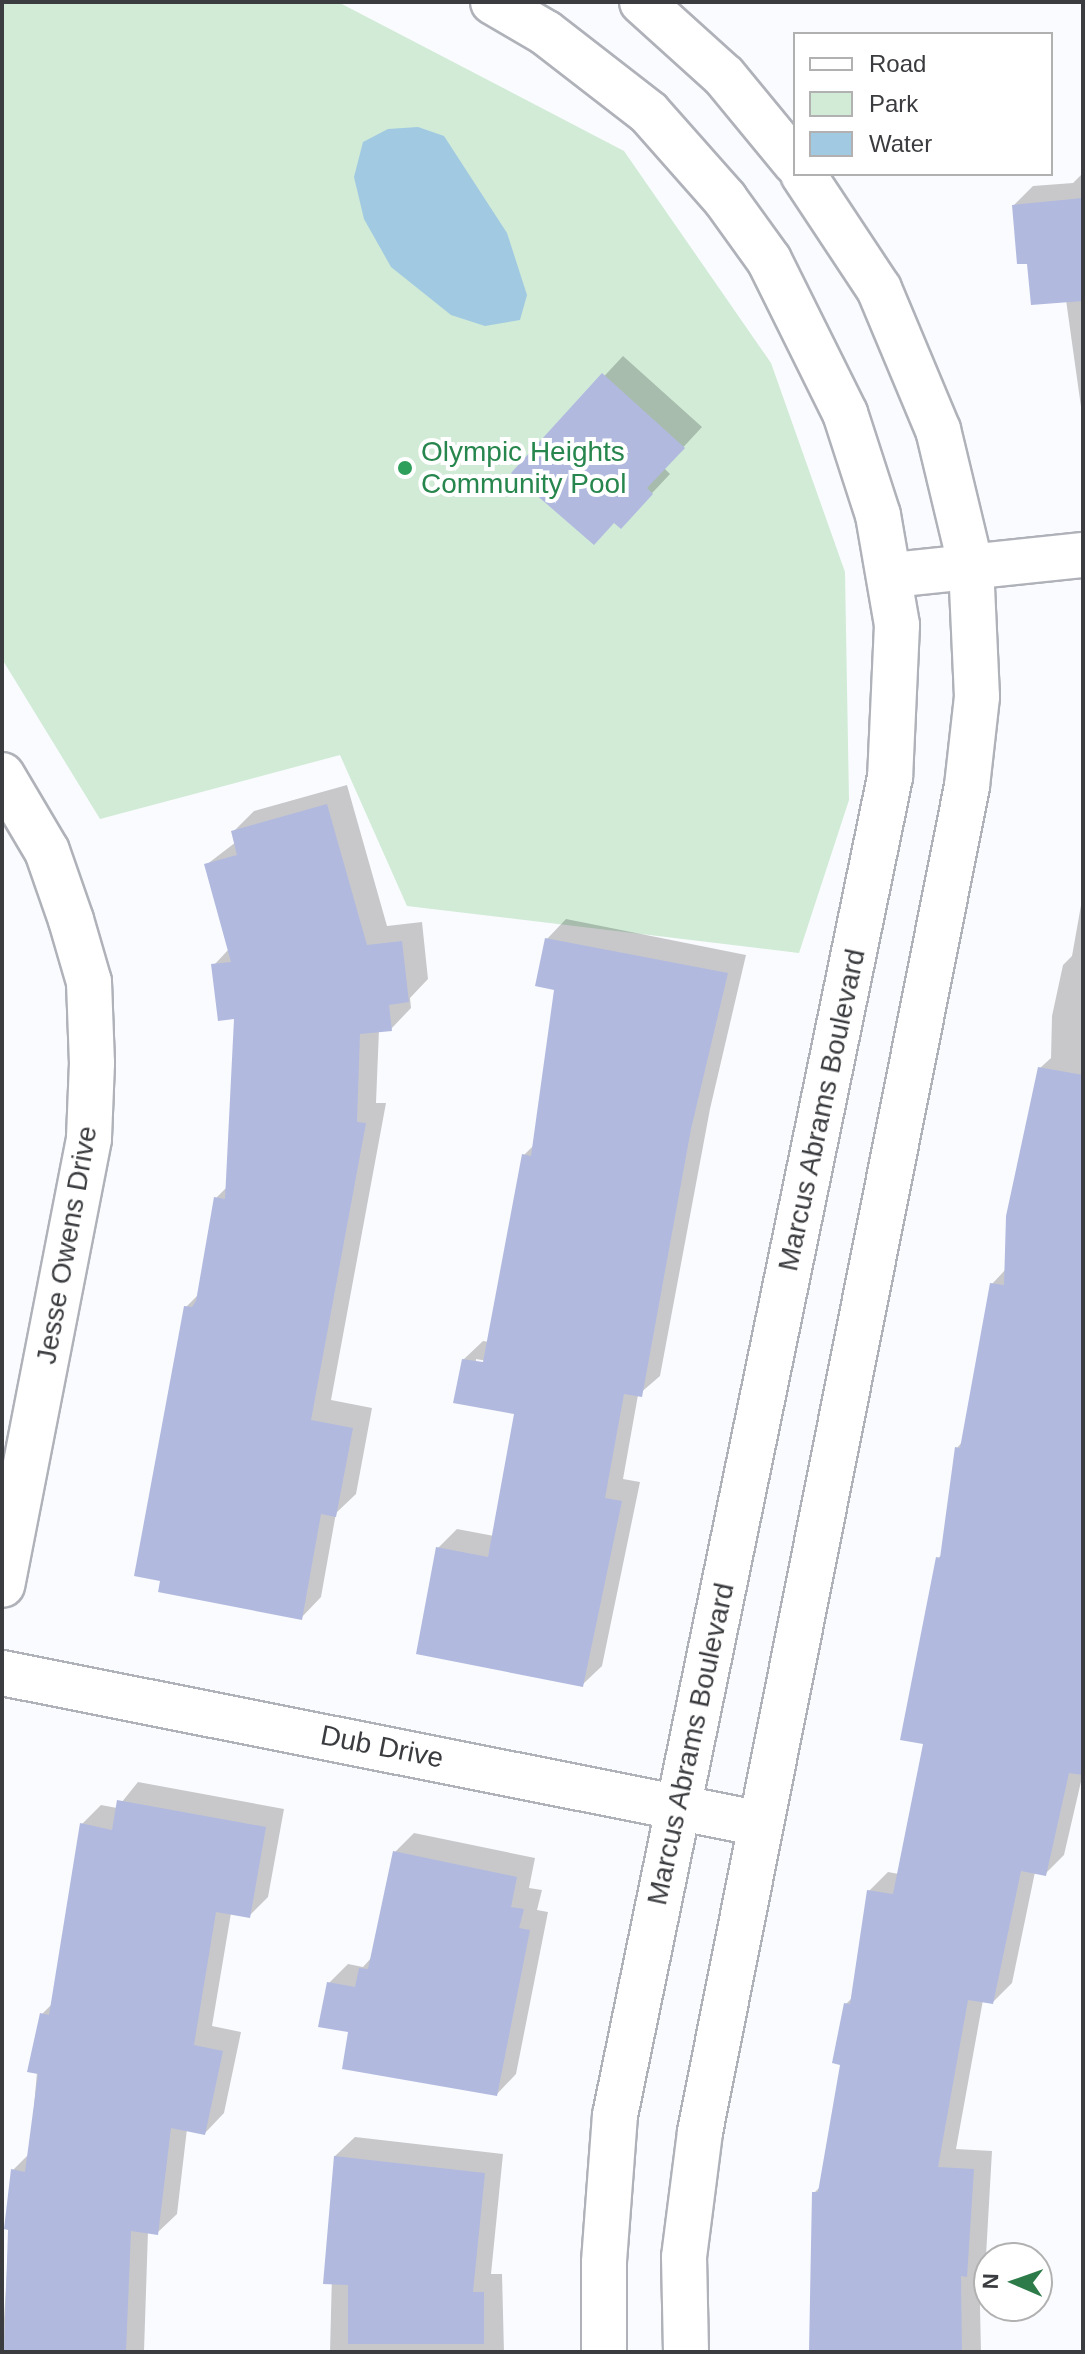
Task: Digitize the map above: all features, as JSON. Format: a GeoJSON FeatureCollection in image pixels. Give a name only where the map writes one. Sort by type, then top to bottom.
{"type":"FeatureCollection","features":[{"type":"Feature","properties":{"kind":"street","name":"Marcus Abrams Boulevard"},"geometry":{"type":"LineString","coordinates":[[493,2],[546,33],[649,113],[725,199],[769,260],[845,413],[892,575],[897,699],[890,777],[615,2115],[604,2263],[604,2352]]}},
{"type":"Feature","properties":{"kind":"street"},"geometry":{"type":"LineString","coordinates":[[642,2],[724,76],[793,160]]}},
{"type":"Feature","properties":{"kind":"street"},"geometry":{"type":"LineString","coordinates":[[686,2352],[684,2257],[700,2132],[967,786],[977,697],[971,567],[938,430],[879,289],[804,176]]}},
{"type":"Feature","properties":{"kind":"street"},"geometry":{"type":"LineString","coordinates":[[892,575],[1083,555]]}},
{"type":"Feature","properties":{"kind":"street","name":"Jesse Owens Drive"},"geometry":{"type":"LineString","coordinates":[[2,775],[47,851],[71,920],[89,982],[92,1063],[89,1139],[2,1585]]}},
{"type":"Feature","properties":{"kind":"street","name":"Dub Drive"},"geometry":{"type":"LineString","coordinates":[[2,1673],[761,1824]]}},
{"type":"Feature","properties":{"kind":"green space","name":"Olympic Heights Community Pool"},"geometry":{"type":"Polygon","coordinates":[[[2,2],[338,2],[624,151],[771,363],[845,572],[849,800],[799,953],[407,906],[340,755],[100,819],[2,659],[2,2]]]}},
{"type":"Feature","properties":{"kind":"water"},"geometry":{"type":"Polygon","coordinates":[[[418,127],[444,136],[507,233],[527,295],[520,320],[485,326],[451,315],[391,267],[364,219],[354,177],[363,142],[388,129],[418,127]]]}},
{"type":"Feature","properties":{"kind":"building"},"geometry":{"type":"Polygon","coordinates":[[[1083,198],[1083,301],[1031,305],[1027,264],[1017,264],[1012,205],[1083,198]]]}},
{"type":"Feature","properties":{"kind":"building"},"geometry":{"type":"Polygon","coordinates":[[[602,373],[685,448],[647,488],[653,494],[621,529],[614,523],[594,545],[511,473],[602,373]]]}},
{"type":"Feature","properties":{"kind":"building"},"geometry":{"type":"Polygon","coordinates":[[[327,804],[367,945],[402,941],[409,1002],[389,1005],[392,1031],[360,1034],[357,1122],[366,1123],[311,1420],[353,1428],[336,1517],[321,1514],[302,1620],[158,1592],[160,1581],[134,1576],[184,1306],[192,1307],[196,1301],[214,1197],[225,1199],[234,1019],[218,1021],[211,964],[231,962],[204,864],[237,855],[231,831],[327,804]]]}},
{"type":"Feature","properties":{"kind":"building"},"geometry":{"type":"Polygon","coordinates":[[[545,938],[728,973],[691,1129],[642,1397],[624,1394],[605,1498],[622,1501],[583,1687],[416,1654],[436,1547],[488,1557],[514,1414],[453,1403],[462,1359],[483,1362],[522,1154],[531,1156],[554,990],[535,986],[545,938]]]}},
{"type":"Feature","properties":{"kind":"building"},"geometry":{"type":"Polygon","coordinates":[[[1038,1067],[1083,1075],[1083,1775],[1069,1773],[1046,1876],[1021,1871],[993,2004],[968,2000],[938,2167],[974,2169],[967,2277],[961,2276],[962,2352],[809,2352],[812,2192],[818,2192],[840,2065],[832,2063],[844,2003],[850,2004],[867,1890],[893,1894],[923,1744],[900,1740],[936,1557],[940,1558],[955,1447],[960,1448],[990,1283],[1004,1285],[1006,1216],[1038,1067]]]}},
{"type":"Feature","properties":{"kind":"building"},"geometry":{"type":"Polygon","coordinates":[[[117,1800],[266,1827],[250,1918],[216,1912],[194,2045],[223,2051],[205,2135],[171,2128],[158,2235],[131,2231],[126,2352],[4,2352],[8,2230],[4,2229],[11,2169],[25,2172],[38,2074],[27,2072],[40,2013],[49,2015],[80,1823],[112,1830],[117,1800]]]}},
{"type":"Feature","properties":{"kind":"building"},"geometry":{"type":"Polygon","coordinates":[[[393,1851],[517,1877],[511,1907],[524,1909],[519,1928],[530,1930],[497,2096],[342,2069],[348,2032],[318,2027],[327,1982],[355,1987],[359,1968],[368,1969],[393,1851]]]}},
{"type":"Feature","properties":{"kind":"building"},"geometry":{"type":"Polygon","coordinates":[[[334,2156],[485,2173],[473,2292],[484,2292],[484,2344],[348,2344],[348,2285],[323,2284],[334,2156]]]}},
{"type":"Feature","properties":{"kind":"place","name":"Olympic Heights Community Pool"},"geometry":{"type":"Point","coordinates":[405,468]}}]}
